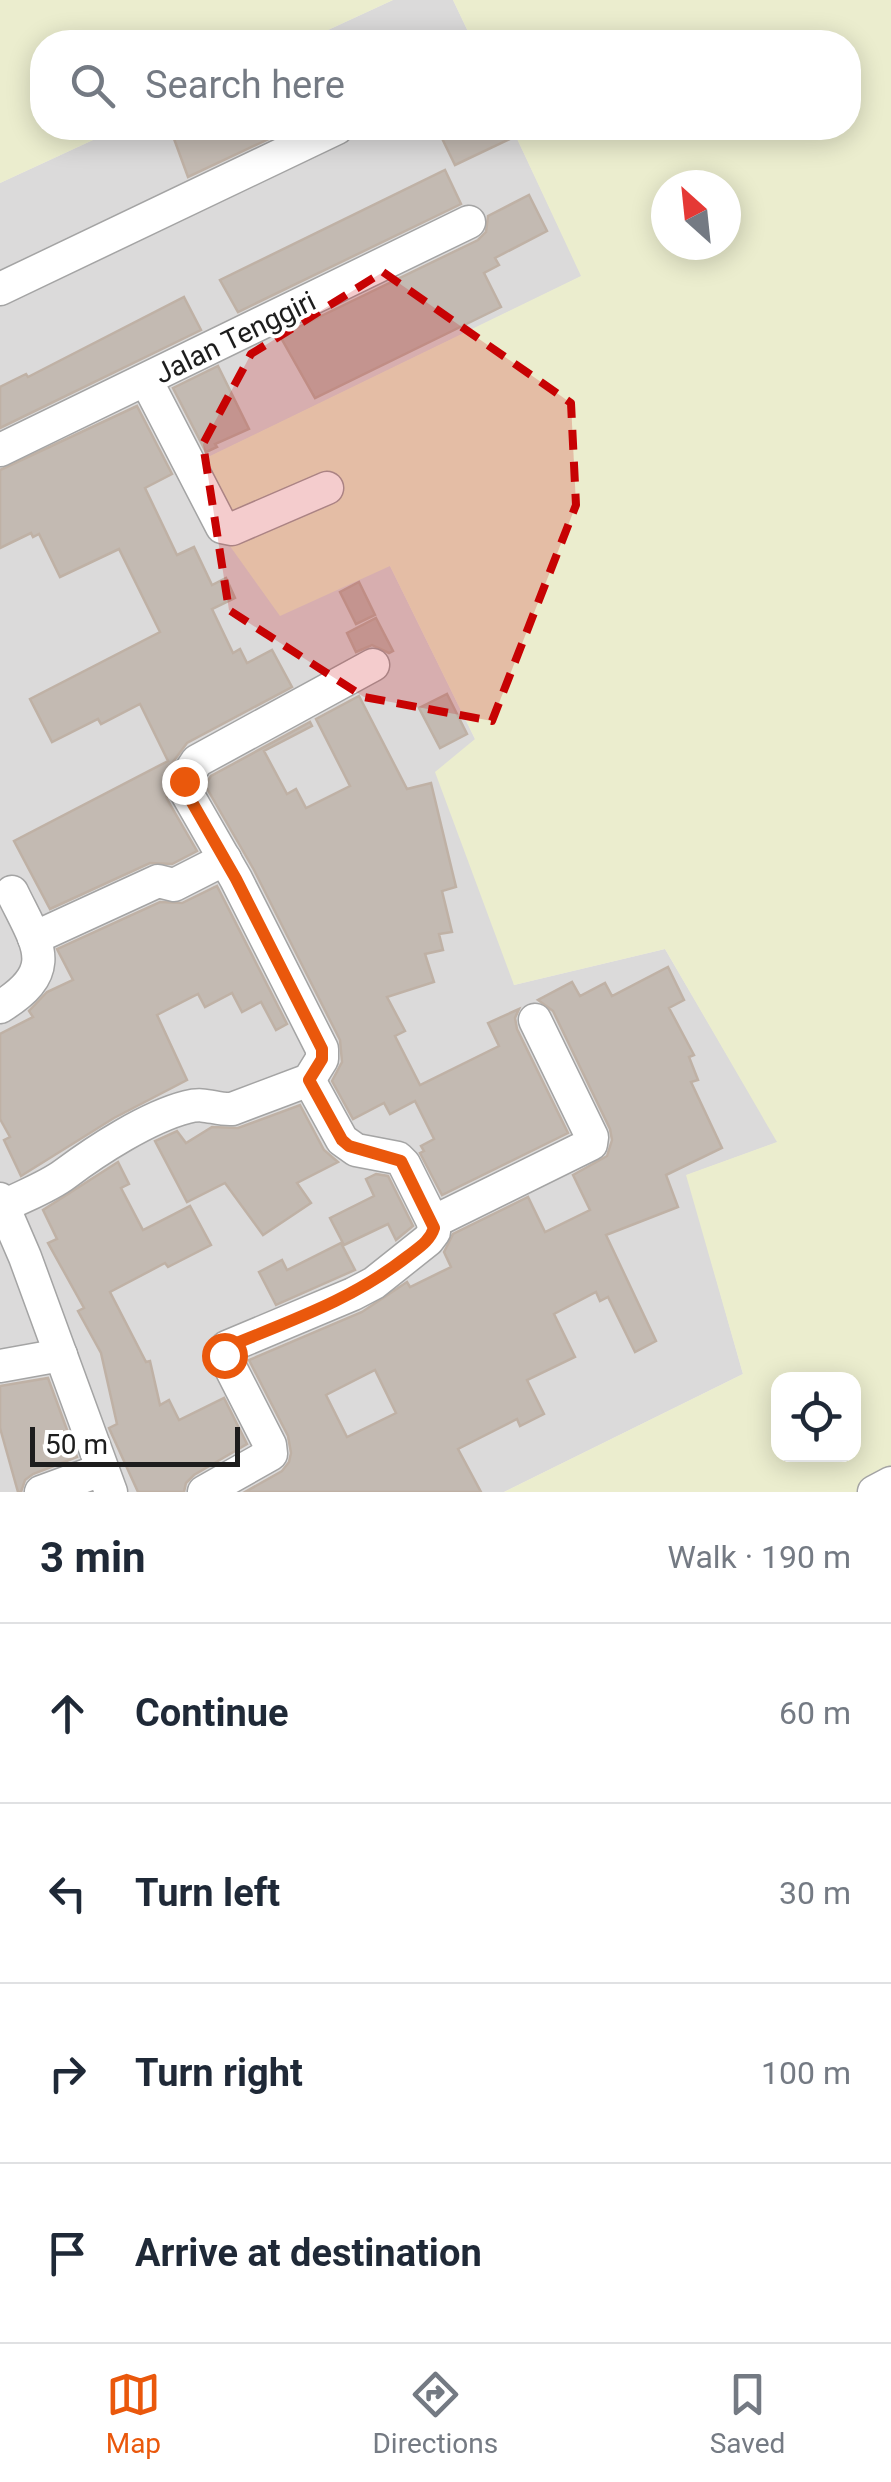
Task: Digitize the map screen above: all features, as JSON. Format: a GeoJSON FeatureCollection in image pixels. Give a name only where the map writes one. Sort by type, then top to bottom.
{"type":"FeatureCollection","features":[{"type":"Feature","properties":{"kind":"street"},"geometry":{"type":"LineString","coordinates":[[0,289],[312,140]]}},
{"type":"Feature","properties":{"kind":"street","name":"Jalan Tenggiri"},"geometry":{"type":"LineString","coordinates":[[0,450],[468,222]]}},
{"type":"Feature","properties":{"kind":"street"},"geometry":{"type":"LineString","coordinates":[[146,380],[222,527],[232,529],[327,488]]}},
{"type":"Feature","properties":{"kind":"street"},"geometry":{"type":"LineString","coordinates":[[41,1492],[106,1481],[2,1203],[65,1174],[111,1142],[186,1107],[210,1104],[222,1110],[232,1109],[309,1080],[322,1059],[322,1049],[185,790],[184,781],[197,762],[373,665]]}},
{"type":"Feature","properties":{"kind":"street"},"geometry":{"type":"LineString","coordinates":[[34,938],[158,881],[174,885],[224,859]]}},
{"type":"Feature","properties":{"kind":"street"},"geometry":{"type":"LineString","coordinates":[[0,1007],[34,982],[38,965],[34,938],[12,892]]}},
{"type":"Feature","properties":{"kind":"street"},"geometry":{"type":"LineString","coordinates":[[433,1222],[592,1144],[535,1020]]}},
{"type":"Feature","properties":{"kind":"street"},"geometry":{"type":"LineString","coordinates":[[204,1492],[271,1454],[224,1355],[227,1347],[374,1283],[434,1232],[433,1222],[404,1164],[394,1157],[349,1146],[342,1140],[309,1080]]}},
{"type":"Feature","properties":{"kind":"street"},"geometry":{"type":"LineString","coordinates":[[0,1366],[61,1355]]}},
{"type":"Feature","properties":{"kind":"street"},"geometry":{"type":"LineString","coordinates":[[874,1492],[891,1483]]}},
{"type":"Feature","properties":{"kind":"highlighted area"},"geometry":{"type":"Polygon","coordinates":[[[383,272],[571,403],[576,505],[492,721],[364,697],[229,610],[203,444],[251,354],[383,272]]]}},
{"type":"Feature","properties":{"kind":"shaded area"},"geometry":{"type":"Polygon","coordinates":[[[393,0],[453,0],[467,30],[328,30],[393,0]]]}},
{"type":"Feature","properties":{"kind":"shaded area"},"geometry":{"type":"Polygon","coordinates":[[[93,140],[518,140],[582,276],[178,472],[390,566],[475,739],[514,985],[665,949],[778,1142],[687,1175],[743,1374],[504,1492],[0,1492],[0,183],[93,140]]]}},
{"type":"Feature","properties":{"kind":"green space"},"geometry":{"type":"Polygon","coordinates":[[[0,0],[393,0],[328,30],[30,30],[30,140],[93,140],[0,183],[0,0]]]}},
{"type":"Feature","properties":{"kind":"green space"},"geometry":{"type":"Polygon","coordinates":[[[453,0],[891,0],[891,1492],[504,1492],[743,1374],[686,1175],[777,1142],[665,949],[514,985],[435,772],[475,739],[390,566],[280,616],[177,472],[581,276],[518,140],[861,140],[861,30],[467,30],[453,0]]]}},
{"type":"Feature","properties":{"kind":"building"},"geometry":{"type":"Polygon","coordinates":[[[174,140],[267,140],[188,177],[174,140]]]}},
{"type":"Feature","properties":{"kind":"building"},"geometry":{"type":"Polygon","coordinates":[[[443,140],[508,140],[455,165],[443,140]]]}},
{"type":"Feature","properties":{"kind":"building"},"geometry":{"type":"Polygon","coordinates":[[[445,170],[461,204],[238,312],[220,280],[445,170]]]}},
{"type":"Feature","properties":{"kind":"building"},"geometry":{"type":"Polygon","coordinates":[[[529,195],[547,231],[495,258],[499,265],[484,273],[501,307],[315,398],[280,336],[478,240],[486,232],[488,216],[529,195]]]}},
{"type":"Feature","properties":{"kind":"building"},"geometry":{"type":"Polygon","coordinates":[[[184,297],[201,330],[0,428],[0,387],[26,374],[28,377],[184,297]]]}},
{"type":"Feature","properties":{"kind":"building"},"geometry":{"type":"Polygon","coordinates":[[[218,366],[249,429],[206,452],[173,388],[218,366]]]}},
{"type":"Feature","properties":{"kind":"building"},"geometry":{"type":"Polygon","coordinates":[[[137,406],[172,474],[145,488],[177,555],[194,547],[212,585],[226,578],[235,598],[212,609],[233,653],[240,649],[247,663],[272,650],[292,687],[187,743],[167,770],[167,799],[197,851],[172,864],[150,863],[50,909],[14,841],[168,761],[140,704],[52,742],[30,699],[160,632],[119,549],[60,577],[39,534],[33,537],[31,533],[0,548],[0,470],[137,406]]]}},
{"type":"Feature","properties":{"kind":"building"},"geometry":{"type":"Polygon","coordinates":[[[359,582],[375,615],[356,624],[340,592],[359,582]]]}},
{"type":"Feature","properties":{"kind":"building"},"geometry":{"type":"Polygon","coordinates":[[[376,618],[393,651],[389,653],[372,645],[356,652],[347,633],[376,618]]]}},
{"type":"Feature","properties":{"kind":"building"},"geometry":{"type":"Polygon","coordinates":[[[447,694],[467,734],[440,748],[419,708],[447,694]]]}},
{"type":"Feature","properties":{"kind":"building"},"geometry":{"type":"Polygon","coordinates":[[[359,696],[407,789],[431,783],[456,887],[442,891],[452,932],[439,934],[443,950],[425,954],[434,982],[387,997],[405,1031],[395,1036],[420,1085],[499,1046],[488,1023],[519,1009],[515,1018],[517,1029],[568,1133],[442,1195],[420,1153],[424,1151],[421,1146],[434,1139],[415,1101],[390,1114],[384,1103],[353,1119],[332,1081],[342,1062],[340,1040],[254,870],[205,785],[211,776],[310,722],[312,726],[264,751],[287,794],[296,789],[306,808],[350,786],[316,719],[359,696]]]}},
{"type":"Feature","properties":{"kind":"building"},"geometry":{"type":"Polygon","coordinates":[[[217,886],[287,1024],[276,1030],[261,1002],[242,1012],[232,993],[205,1007],[198,994],[157,1015],[187,1080],[114,1118],[21,1176],[4,1140],[10,1137],[0,1119],[0,1034],[33,1017],[29,1011],[47,992],[73,980],[57,949],[160,902],[182,903],[217,886]]]}},
{"type":"Feature","properties":{"kind":"building"},"geometry":{"type":"Polygon","coordinates":[[[668,967],[684,1000],[669,1008],[694,1055],[689,1057],[698,1080],[691,1082],[722,1148],[666,1175],[678,1207],[606,1235],[656,1341],[635,1352],[608,1297],[600,1301],[596,1292],[554,1314],[575,1357],[527,1380],[544,1414],[520,1426],[517,1419],[458,1449],[481,1492],[245,1492],[282,1471],[291,1453],[288,1436],[249,1360],[362,1312],[407,1282],[410,1287],[451,1267],[444,1252],[453,1234],[528,1197],[545,1232],[590,1210],[573,1175],[607,1156],[612,1140],[610,1129],[553,1011],[538,1000],[572,982],[580,996],[605,983],[612,996],[668,967]],[[375,1370],[326,1395],[347,1437],[396,1413],[375,1370]]]}},
{"type":"Feature","properties":{"kind":"building"},"geometry":{"type":"Polygon","coordinates":[[[300,1105],[324,1150],[338,1162],[297,1183],[311,1203],[263,1235],[225,1183],[187,1202],[155,1141],[177,1131],[186,1143],[212,1127],[238,1128],[300,1105]]]}},
{"type":"Feature","properties":{"kind":"building"},"geometry":{"type":"Polygon","coordinates":[[[118,1162],[129,1184],[121,1188],[143,1230],[190,1206],[211,1245],[168,1267],[165,1263],[110,1292],[146,1362],[150,1361],[160,1405],[169,1400],[179,1420],[224,1398],[247,1444],[194,1475],[184,1492],[138,1492],[109,1428],[117,1424],[101,1353],[78,1311],[84,1308],[48,1243],[57,1239],[43,1210],[118,1162]]]}},
{"type":"Feature","properties":{"kind":"building"},"geometry":{"type":"Polygon","coordinates":[[[376,1174],[388,1176],[413,1226],[396,1240],[388,1224],[344,1245],[330,1218],[374,1196],[366,1179],[376,1174]]]}},
{"type":"Feature","properties":{"kind":"building"},"geometry":{"type":"Polygon","coordinates":[[[341,1243],[355,1270],[276,1305],[259,1272],[282,1260],[287,1270],[341,1243]]]}},
{"type":"Feature","properties":{"kind":"building"},"geometry":{"type":"Polygon","coordinates":[[[48,1378],[77,1457],[33,1474],[18,1492],[0,1428],[0,1386],[48,1378]]]}},
{"type":"Feature","properties":{"kind":"route"},"geometry":{"type":"LineString","coordinates":[[184,781],[185,790],[236,879],[322,1049],[322,1059],[309,1080],[342,1140],[356,1150],[401,1161],[434,1228],[428,1240],[374,1283],[227,1347],[224,1355]]}}]}
